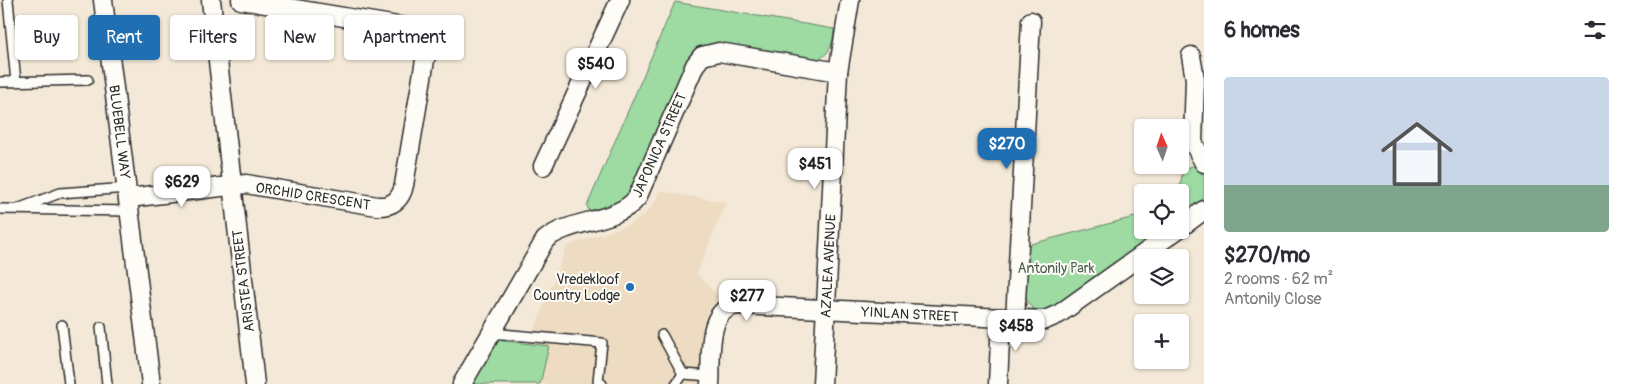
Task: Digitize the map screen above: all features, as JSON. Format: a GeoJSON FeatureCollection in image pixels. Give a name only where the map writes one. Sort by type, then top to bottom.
{"type":"FeatureCollection","features":[{"type":"Feature","properties":{"kind":"street","name":"BLUEBELL WAY"},"geometry":{"type":"LineString","coordinates":[[103,0],[151,384]]}},
{"type":"Feature","properties":{"kind":"street","name":"ARISTEA STREET"},"geometry":{"type":"LineString","coordinates":[[211,0],[255,384]]}},
{"type":"Feature","properties":{"kind":"street","name":"ORCHID CRESCENT"},"geometry":{"type":"LineString","coordinates":[[129,199],[246,184],[377,206],[389,205],[400,198],[404,185],[426,49],[420,34],[410,28],[240,0]]}},
{"type":"Feature","properties":{"kind":"street"},"geometry":{"type":"LineString","coordinates":[[543,166],[620,0]]}},
{"type":"Feature","properties":{"kind":"street","name":"AZALEA AVENUE"},"geometry":{"type":"LineString","coordinates":[[822,384],[838,72],[850,0]]}},
{"type":"Feature","properties":{"kind":"street"},"geometry":{"type":"LineString","coordinates":[[998,384],[1008,319],[1031,21]]}},
{"type":"Feature","properties":{"kind":"street","name":"JAPONICA STREET"},"geometry":{"type":"LineString","coordinates":[[462,384],[545,240],[556,232],[621,210],[637,198],[695,65],[702,56],[719,52],[838,72]]}},
{"type":"Feature","properties":{"kind":"street"},"geometry":{"type":"LineString","coordinates":[[1191,56],[1195,79],[1193,142],[1204,163]]}},
{"type":"Feature","properties":{"kind":"street"},"geometry":{"type":"LineString","coordinates":[[1189,221],[1204,210]]}},
{"type":"Feature","properties":{"kind":"street","name":"YINLAN STREET"},"geometry":{"type":"LineString","coordinates":[[826,310],[1038,321],[1053,318],[1164,239]]}},
{"type":"Feature","properties":{"kind":"street"},"geometry":{"type":"LineString","coordinates":[[711,380],[715,321],[718,315],[728,307],[741,305],[826,310]]}},
{"type":"Feature","properties":{"kind":"lane"},"geometry":{"type":"LineString","coordinates":[[8,0],[16,82]]}},
{"type":"Feature","properties":{"kind":"lane"},"geometry":{"type":"LineString","coordinates":[[0,82],[88,80]]}},
{"type":"Feature","properties":{"kind":"lane"},"geometry":{"type":"LineString","coordinates":[[17,208],[60,193],[129,199]]}},
{"type":"Feature","properties":{"kind":"lane"},"geometry":{"type":"LineString","coordinates":[[0,209],[17,208],[62,212],[129,199]]}},
{"type":"Feature","properties":{"kind":"lane"},"geometry":{"type":"LineString","coordinates":[[62,325],[69,384]]}},
{"type":"Feature","properties":{"kind":"lane"},"geometry":{"type":"LineString","coordinates":[[101,327],[108,384]]}},
{"type":"Feature","properties":{"kind":"lane"},"geometry":{"type":"LineString","coordinates":[[491,333],[602,343],[598,382],[602,384]]}},
{"type":"Feature","properties":{"kind":"lane"},"geometry":{"type":"LineString","coordinates":[[662,335],[683,374],[711,380]]}},
{"type":"Feature","properties":{"kind":"lane"},"geometry":{"type":"LineString","coordinates":[[676,384],[683,374]]}},
{"type":"Feature","properties":{"kind":"shaded area","name":"Vredekloof Country Lodge"},"geometry":{"type":"Polygon","coordinates":[[[660,191],[726,202],[697,274],[722,300],[711,310],[707,318],[702,384],[540,384],[549,346],[529,344],[567,246],[628,225],[644,215],[654,203],[660,191]]]}},
{"type":"Feature","properties":{"kind":"green space"},"geometry":{"type":"Polygon","coordinates":[[[675,2],[834,29],[832,43],[828,51],[817,60],[717,44],[701,49],[632,192],[617,203],[590,212],[587,206],[675,2]]]}},
{"type":"Feature","properties":{"kind":"green space"},"geometry":{"type":"Polygon","coordinates":[[[1196,165],[1204,176],[1204,198],[1189,210],[1189,184],[1180,184],[1182,174],[1189,174],[1189,167],[1196,165]]]}},
{"type":"Feature","properties":{"kind":"green space","name":"Antonily Park"},"geometry":{"type":"Polygon","coordinates":[[[1134,217],[1134,239],[1149,239],[1050,309],[1039,310],[1031,307],[1025,289],[1024,277],[1027,245],[1134,217]]]}},
{"type":"Feature","properties":{"kind":"green space"},"geometry":{"type":"Polygon","coordinates":[[[496,340],[549,346],[540,384],[471,384],[496,340]]]}},
{"type":"Feature","properties":{"kind":"place","name":"Vredekloof Country Lodge"},"geometry":{"type":"Point","coordinates":[630,287]}}]}
